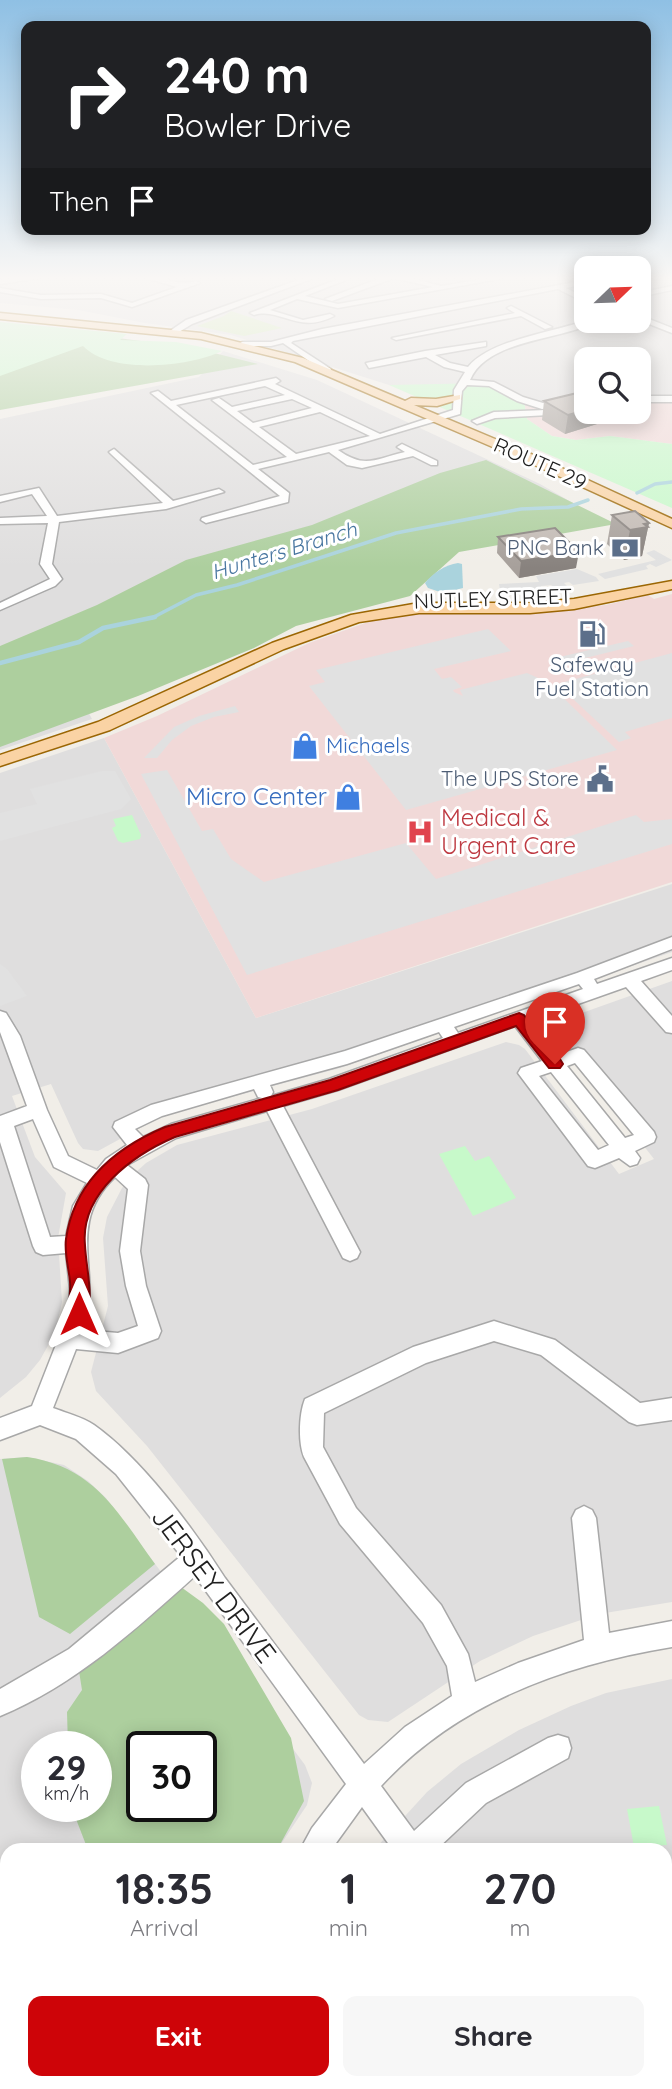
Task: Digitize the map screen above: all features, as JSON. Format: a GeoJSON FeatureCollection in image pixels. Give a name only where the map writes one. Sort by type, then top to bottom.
{"type":"FeatureCollection","features":[{"type":"Feature","properties":{"kind":"main road","name":"ROUTE 29"},"geometry":{"type":"LineString","coordinates":[[336,373],[672,524]]}},
{"type":"Feature","properties":{"kind":"main road"},"geometry":{"type":"LineString","coordinates":[[385,396],[430,403],[444,402],[463,388]]}},
{"type":"Feature","properties":{"kind":"main road"},"geometry":{"type":"LineString","coordinates":[[473,413],[480,429],[521,455]]}},
{"type":"Feature","properties":{"kind":"main road","name":"NUTLEY STREET"},"geometry":{"type":"LineString","coordinates":[[278,646],[297,632],[323,621],[386,606],[425,600],[571,597],[672,574]]}},
{"type":"Feature","properties":{"kind":"main road","name":"NUTLEY STREET"},"geometry":{"type":"LineString","coordinates":[[0,761],[104,726],[278,646],[345,621],[390,611],[436,607],[554,606],[597,601],[672,585]]}},
{"type":"Feature","properties":{"kind":"street"},"geometry":{"type":"LineString","coordinates":[[252,468],[379,437],[425,430],[460,410],[467,373]]}},
{"type":"Feature","properties":{"kind":"street"},"geometry":{"type":"LineString","coordinates":[[170,404],[283,379]]}},
{"type":"Feature","properties":{"kind":"street"},"geometry":{"type":"LineString","coordinates":[[266,383],[379,437]]}},
{"type":"Feature","properties":{"kind":"street"},"geometry":{"type":"LineString","coordinates":[[463,388],[491,386],[530,403],[570,407]]}},
{"type":"Feature","properties":{"kind":"street"},"geometry":{"type":"LineString","coordinates":[[463,388],[473,413]]}},
{"type":"Feature","properties":{"kind":"street"},"geometry":{"type":"LineString","coordinates":[[155,393],[285,495],[284,500],[205,520]]}},
{"type":"Feature","properties":{"kind":"street"},"geometry":{"type":"LineString","coordinates":[[231,410],[293,396]]}},
{"type":"Feature","properties":{"kind":"street"},"geometry":{"type":"LineString","coordinates":[[651,399],[672,399]]}},
{"type":"Feature","properties":{"kind":"street"},"geometry":{"type":"LineString","coordinates":[[216,400],[295,458]]}},
{"type":"Feature","properties":{"kind":"street"},"geometry":{"type":"LineString","coordinates":[[444,421],[473,413],[488,416],[542,414],[574,406]]}},
{"type":"Feature","properties":{"kind":"street"},"geometry":{"type":"LineString","coordinates":[[251,426],[321,410]]}},
{"type":"Feature","properties":{"kind":"street"},"geometry":{"type":"LineString","coordinates":[[399,446],[434,463]]}},
{"type":"Feature","properties":{"kind":"street"},"geometry":{"type":"LineString","coordinates":[[331,449],[350,463],[362,465],[413,453]]}},
{"type":"Feature","properties":{"kind":"street"},"geometry":{"type":"LineString","coordinates":[[114,452],[170,504]]}},
{"type":"Feature","properties":{"kind":"street"},"geometry":{"type":"LineString","coordinates":[[0,499],[35,491],[54,520],[46,564],[56,579],[51,584],[0,607]]}},
{"type":"Feature","properties":{"kind":"street"},"geometry":{"type":"LineString","coordinates":[[0,521],[54,520],[170,504],[219,492]]}},
{"type":"Feature","properties":{"kind":"street"},"geometry":{"type":"LineString","coordinates":[[0,1429],[40,1414],[79,1314],[80,1289],[75,1244],[76,1228],[83,1206],[106,1172],[140,1146],[171,1132],[271,1105],[519,1019],[672,943]]}},
{"type":"Feature","properties":{"kind":"street"},"geometry":{"type":"LineString","coordinates":[[140,1146],[122,1128],[158,1110],[347,1056],[443,1024],[589,984],[629,979],[672,964]]}},
{"type":"Feature","properties":{"kind":"street"},"geometry":{"type":"LineString","coordinates":[[629,979],[672,1027]]}},
{"type":"Feature","properties":{"kind":"street"},"geometry":{"type":"LineString","coordinates":[[0,1017],[11,1036],[38,1110],[61,1161],[77,1171],[106,1172],[138,1185],[139,1198],[130,1236],[131,1271],[150,1331],[118,1343],[71,1339]]}},
{"type":"Feature","properties":{"kind":"street"},"geometry":{"type":"LineString","coordinates":[[519,1019],[626,1153]]}},
{"type":"Feature","properties":{"kind":"street"},"geometry":{"type":"LineString","coordinates":[[443,1024],[455,1042]]}},
{"type":"Feature","properties":{"kind":"street"},"geometry":{"type":"LineString","coordinates":[[578,1055],[647,1137],[626,1153],[595,1160],[527,1073],[578,1055]]}},
{"type":"Feature","properties":{"kind":"street"},"geometry":{"type":"LineString","coordinates":[[260,1081],[350,1252]]}},
{"type":"Feature","properties":{"kind":"street"},"geometry":{"type":"LineString","coordinates":[[38,1110],[3,1122],[43,1246],[75,1244]]}},
{"type":"Feature","properties":{"kind":"street"},"geometry":{"type":"LineString","coordinates":[[466,1702],[459,1663],[432,1614],[348,1516],[312,1449],[313,1406],[421,1354],[494,1331],[547,1347],[637,1413],[672,1409]]}},
{"type":"Feature","properties":{"kind":"street","name":"JERSEY DRIVE"},"geometry":{"type":"LineString","coordinates":[[40,1414],[84,1431],[124,1466],[198,1558],[362,1786],[407,1843]]}},
{"type":"Feature","properties":{"kind":"street"},"geometry":{"type":"LineString","coordinates":[[584,1518],[598,1647]]}},
{"type":"Feature","properties":{"kind":"street"},"geometry":{"type":"LineString","coordinates":[[0,1703],[28,1692],[68,1665],[198,1558]]}},
{"type":"Feature","properties":{"kind":"street"},"geometry":{"type":"LineString","coordinates":[[319,1843],[362,1786],[400,1748],[466,1702],[519,1674],[598,1647],[625,1640],[672,1634]]}},
{"type":"Feature","properties":{"kind":"street"},"geometry":{"type":"LineString","coordinates":[[421,1843],[475,1793],[558,1748]]}},
{"type":"Feature","properties":{"kind":"shaded area"},"geometry":{"type":"Polygon","coordinates":[[[202,373],[296,373],[317,380],[540,484],[573,503],[57,654],[92,719],[0,750],[0,419],[199,377],[202,373]]]}},
{"type":"Feature","properties":{"kind":"shaded area"},"geometry":{"type":"Polygon","coordinates":[[[353,373],[574,373],[574,404],[560,407],[524,401],[465,385],[389,385],[353,373]]]}},
{"type":"Feature","properties":{"kind":"shaded area"},"geometry":{"type":"Polygon","coordinates":[[[651,373],[672,373],[672,400],[651,399],[651,373]]]}},
{"type":"Feature","properties":{"kind":"shaded area"},"geometry":{"type":"Polygon","coordinates":[[[651,399],[672,400],[672,444],[610,436],[576,440],[552,436],[527,419],[524,401],[574,409],[574,424],[651,424],[651,399]]]}},
{"type":"Feature","properties":{"kind":"shaded area"},"geometry":{"type":"Polygon","coordinates":[[[654,550],[672,560],[656,567],[650,564],[646,566],[648,569],[605,579],[598,574],[656,560],[646,553],[654,550]]]}},
{"type":"Feature","properties":{"kind":"shaded area"},"geometry":{"type":"Polygon","coordinates":[[[577,569],[599,581],[573,585],[569,582],[564,583],[567,586],[555,588],[551,585],[541,586],[541,590],[500,591],[499,584],[539,582],[536,576],[577,569]]]}},
{"type":"Feature","properties":{"kind":"shaded area"},"geometry":{"type":"Polygon","coordinates":[[[672,594],[672,882],[256,1018],[104,738],[157,716],[309,643],[371,621],[426,613],[545,612],[606,605],[648,595],[654,599],[672,594]]]}},
{"type":"Feature","properties":{"kind":"shaded area"},"geometry":{"type":"Polygon","coordinates":[[[488,629],[511,651],[434,669],[442,679],[451,677],[462,687],[453,690],[454,692],[463,696],[460,690],[527,673],[547,682],[617,750],[406,810],[309,686],[325,682],[316,670],[488,629]]]}},
{"type":"Feature","properties":{"kind":"shaded area"},"geometry":{"type":"Polygon","coordinates":[[[628,641],[634,646],[557,665],[551,659],[628,641]]]}},
{"type":"Feature","properties":{"kind":"shaded area"},"geometry":{"type":"Polygon","coordinates":[[[672,653],[672,718],[625,732],[631,738],[619,742],[557,684],[672,653]]]}},
{"type":"Feature","properties":{"kind":"shaded area"},"geometry":{"type":"Polygon","coordinates":[[[235,706],[239,712],[214,717],[191,726],[172,740],[157,758],[144,758],[174,727],[199,716],[235,706]]]}},
{"type":"Feature","properties":{"kind":"shaded area"},"geometry":{"type":"Polygon","coordinates":[[[104,738],[256,1018],[672,884],[672,952],[340,1068],[164,1115],[98,1151],[83,1149],[78,1143],[51,1084],[12,1096],[35,1157],[66,1193],[58,1238],[62,1302],[55,1333],[40,1360],[26,1377],[0,1398],[0,773],[104,738]]]}},
{"type":"Feature","properties":{"kind":"shaded area"},"geometry":{"type":"Polygon","coordinates":[[[167,770],[202,831],[213,829],[231,859],[264,882],[406,843],[436,879],[636,815],[644,822],[672,819],[672,844],[247,975],[141,774],[167,770]]]}},
{"type":"Feature","properties":{"kind":"shaded area"},"geometry":{"type":"Polygon","coordinates":[[[102,771],[115,771],[131,799],[121,809],[0,841],[0,813],[37,804],[30,789],[102,771]]]}},
{"type":"Feature","properties":{"kind":"shaded area"},"geometry":{"type":"Polygon","coordinates":[[[0,964],[7,969],[27,996],[0,1006],[0,964]]]}},
{"type":"Feature","properties":{"kind":"shaded area"},"geometry":{"type":"Polygon","coordinates":[[[672,981],[672,1602],[599,1614],[533,1636],[480,1661],[388,1722],[368,1720],[359,1715],[147,1446],[96,1391],[91,1372],[108,1306],[103,1238],[107,1217],[122,1188],[135,1173],[146,1163],[177,1145],[312,1109],[506,1042],[525,1049],[619,1174],[654,1159],[558,1036],[557,1026],[562,1020],[672,981]]]}},
{"type":"Feature","properties":{"kind":"shaded area"},"geometry":{"type":"Polygon","coordinates":[[[27,1457],[64,1465],[88,1481],[106,1498],[305,1765],[312,1783],[307,1805],[282,1843],[0,1843],[0,1459],[27,1457]]]}},
{"type":"Feature","properties":{"kind":"shaded area"},"geometry":{"type":"Polygon","coordinates":[[[672,1679],[672,1843],[380,1843],[427,1792],[461,1764],[519,1730],[606,1693],[672,1679]]]}},
{"type":"Feature","properties":{"kind":"green space"},"geometry":{"type":"Polygon","coordinates":[[[0,373],[205,373],[0,410],[0,373]]]}},
{"type":"Feature","properties":{"kind":"green space"},"geometry":{"type":"Polygon","coordinates":[[[487,383],[524,401],[527,419],[552,436],[576,440],[610,436],[672,444],[672,508],[389,385],[487,383]]]}},
{"type":"Feature","properties":{"kind":"green space"},"geometry":{"type":"Polygon","coordinates":[[[486,460],[616,524],[459,552],[410,596],[296,626],[254,648],[138,696],[0,747],[0,646],[97,605],[186,560],[312,525],[440,473],[486,460]]]}},
{"type":"Feature","properties":{"kind":"green space"},"geometry":{"type":"Polygon","coordinates":[[[132,815],[141,835],[140,839],[123,843],[118,841],[112,828],[116,826],[113,819],[132,815]]]}},
{"type":"Feature","properties":{"kind":"green space"},"geometry":{"type":"Polygon","coordinates":[[[465,1146],[475,1161],[489,1156],[516,1198],[473,1216],[439,1154],[465,1146]]]}},
{"type":"Feature","properties":{"kind":"green space"},"geometry":{"type":"Polygon","coordinates":[[[27,1457],[51,1462],[88,1482],[116,1510],[155,1564],[70,1634],[39,1617],[2,1459],[27,1457]]]}},
{"type":"Feature","properties":{"kind":"green space"},"geometry":{"type":"Polygon","coordinates":[[[181,1587],[203,1603],[224,1624],[291,1738],[304,1801],[281,1843],[85,1843],[77,1822],[112,1822],[112,1731],[68,1731],[67,1712],[82,1690],[79,1671],[181,1587]]]}},
{"type":"Feature","properties":{"kind":"green space"},"geometry":{"type":"Polygon","coordinates":[[[659,1806],[667,1843],[633,1843],[627,1809],[659,1806]]]}},
{"type":"Feature","properties":{"kind":"water"},"geometry":{"type":"Polygon","coordinates":[[[458,563],[462,564],[463,588],[443,593],[428,588],[425,583],[432,576],[458,563]]]}},
{"type":"Feature","properties":{"kind":"building"},"geometry":{"type":"Polygon","coordinates":[[[574,394],[574,413],[568,415],[544,401],[574,394]]]}},
{"type":"Feature","properties":{"kind":"building"},"geometry":{"type":"Polygon","coordinates":[[[635,511],[649,523],[644,524],[648,527],[630,530],[612,515],[635,511]]]}},
{"type":"Feature","properties":{"kind":"building"},"geometry":{"type":"Polygon","coordinates":[[[555,528],[579,552],[521,561],[498,537],[555,528]]]}},
{"type":"Feature","properties":{"kind":"waterway","name":"Hunters Branch"},"geometry":{"type":"LineString","coordinates":[[637,493],[655,484],[672,482]]}},
{"type":"Feature","properties":{"kind":"waterway","name":"Hunters Branch"},"geometry":{"type":"LineString","coordinates":[[153,617],[196,595],[237,585],[396,533],[521,509],[568,507],[588,500]]}},
{"type":"Feature","properties":{"kind":"waterway","name":"Hunters Branch"},"geometry":{"type":"LineString","coordinates":[[0,663],[79,642],[103,628],[153,617]]}},
{"type":"Feature","properties":{"kind":"place","name":"PNC Bank"},"geometry":{"type":"Point","coordinates":[625,548]}},
{"type":"Feature","properties":{"kind":"place","name":"Safeway Fuel Station"},"geometry":{"type":"Point","coordinates":[592,634]}},
{"type":"Feature","properties":{"kind":"place","name":"Michaels"},"geometry":{"type":"Point","coordinates":[305,746]}},
{"type":"Feature","properties":{"kind":"place","name":"The UPS Store"},"geometry":{"type":"Point","coordinates":[600,779]}},
{"type":"Feature","properties":{"kind":"place","name":"Micro Center"},"geometry":{"type":"Point","coordinates":[348,797]}},
{"type":"Feature","properties":{"kind":"place","name":"Medical & Urgent Care"},"geometry":{"type":"Point","coordinates":[420,832]}},
{"type":"Feature","properties":{"kind":"route"},"geometry":{"type":"LineString","coordinates":[[79,1314],[80,1289],[75,1241],[83,1206],[100,1179],[113,1165],[146,1142],[171,1132],[332,1085],[519,1019],[555,1064]]}}]}
